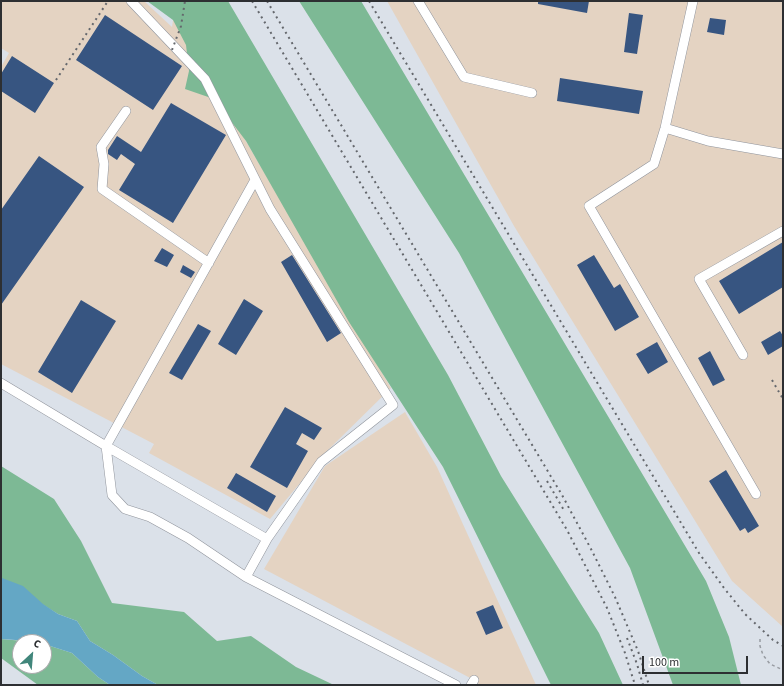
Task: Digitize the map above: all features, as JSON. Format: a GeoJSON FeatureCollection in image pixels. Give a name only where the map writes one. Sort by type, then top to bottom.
{"type":"FeatureCollection","features":[{"type":"Feature","properties":{"kind":"street"},"geometry":{"type":"LineString","coordinates":[[131,1],[205,79],[270,209],[393,405],[321,462],[267,539],[246,577]]}},
{"type":"Feature","properties":{"kind":"street"},"geometry":{"type":"LineString","coordinates":[[418,1],[464,77],[532,93]]}},
{"type":"Feature","properties":{"kind":"street"},"geometry":{"type":"LineString","coordinates":[[693,1],[665,128],[654,164],[589,206],[756,494]]}},
{"type":"Feature","properties":{"kind":"street"},"geometry":{"type":"LineString","coordinates":[[126,111],[100,147],[104,164],[102,189],[208,263]]}},
{"type":"Feature","properties":{"kind":"street"},"geometry":{"type":"LineString","coordinates":[[665,128],[708,141],[783,154]]}},
{"type":"Feature","properties":{"kind":"street"},"geometry":{"type":"LineString","coordinates":[[255,180],[208,263],[109,448],[112,495],[125,509],[150,517],[188,538],[246,577],[456,685]]}},
{"type":"Feature","properties":{"kind":"street"},"geometry":{"type":"LineString","coordinates":[[743,355],[699,279],[783,231]]}},
{"type":"Feature","properties":{"kind":"street"},"geometry":{"type":"LineString","coordinates":[[1,383],[109,448],[267,539]]}},
{"type":"Feature","properties":{"kind":"path"},"geometry":{"type":"LineString","coordinates":[[760,639],[760,646],[763,655],[770,664],[783,671]]}},
{"type":"Feature","properties":{"kind":"shaded area"},"geometry":{"type":"Polygon","coordinates":[[[1,1],[144,1],[172,27],[176,1],[193,51],[391,388],[326,452],[270,519],[149,453],[154,444],[1,364],[1,67],[9,53],[1,48],[1,1]]]}},
{"type":"Feature","properties":{"kind":"shaded area"},"geometry":{"type":"Polygon","coordinates":[[[387,1],[783,1],[783,627],[732,581],[514,226],[387,1]]]}},
{"type":"Feature","properties":{"kind":"shaded area"},"geometry":{"type":"Polygon","coordinates":[[[405,412],[437,467],[536,685],[480,685],[474,680],[264,569],[325,466],[405,412]]]}},
{"type":"Feature","properties":{"kind":"green space"},"geometry":{"type":"Polygon","coordinates":[[[147,1],[228,1],[448,375],[501,476],[599,633],[623,685],[551,685],[443,467],[349,322],[246,141],[214,99],[185,89],[189,71],[186,45],[173,20],[147,1]]]}},
{"type":"Feature","properties":{"kind":"green space"},"geometry":{"type":"Polygon","coordinates":[[[299,1],[361,1],[706,581],[729,637],[741,685],[673,685],[630,568],[459,253],[299,1]]]}},
{"type":"Feature","properties":{"kind":"green space"},"geometry":{"type":"Polygon","coordinates":[[[1,466],[54,499],[81,541],[112,603],[184,612],[217,641],[251,636],[296,667],[334,685],[158,685],[142,676],[113,655],[90,641],[77,621],[58,614],[1,579],[1,466]]]}},
{"type":"Feature","properties":{"kind":"green space"},"geometry":{"type":"Polygon","coordinates":[[[1,639],[12,640],[12,666],[1,658],[1,639]]]}},
{"type":"Feature","properties":{"kind":"green space"},"geometry":{"type":"Polygon","coordinates":[[[52,647],[72,653],[98,677],[110,685],[38,685],[23,674],[52,674],[52,647]]]}},
{"type":"Feature","properties":{"kind":"water"},"geometry":{"type":"Polygon","coordinates":[[[2,578],[23,586],[43,604],[58,614],[77,621],[90,641],[158,685],[110,685],[98,677],[72,653],[52,647],[52,634],[12,634],[12,640],[1,639],[2,578]]]}},
{"type":"Feature","properties":{"kind":"building"},"geometry":{"type":"Polygon","coordinates":[[[538,1],[589,1],[587,13],[538,4],[538,1]]]}},
{"type":"Feature","properties":{"kind":"building"},"geometry":{"type":"Polygon","coordinates":[[[629,13],[643,15],[637,54],[624,52],[629,13]]]}},
{"type":"Feature","properties":{"kind":"building"},"geometry":{"type":"Polygon","coordinates":[[[105,15],[182,66],[153,110],[76,60],[105,15]]]}},
{"type":"Feature","properties":{"kind":"building"},"geometry":{"type":"Polygon","coordinates":[[[710,18],[726,20],[724,35],[707,32],[710,18]]]}},
{"type":"Feature","properties":{"kind":"building"},"geometry":{"type":"Polygon","coordinates":[[[12,56],[54,83],[35,113],[1,91],[1,74],[12,56]]]}},
{"type":"Feature","properties":{"kind":"building"},"geometry":{"type":"Polygon","coordinates":[[[560,78],[643,91],[639,114],[557,101],[560,78]]]}},
{"type":"Feature","properties":{"kind":"building"},"geometry":{"type":"Polygon","coordinates":[[[171,103],[226,135],[173,223],[119,190],[135,164],[121,154],[117,160],[108,154],[108,150],[117,136],[141,152],[171,103]]]}},
{"type":"Feature","properties":{"kind":"building"},"geometry":{"type":"Polygon","coordinates":[[[39,156],[84,187],[1,305],[1,210],[39,156]]]}},
{"type":"Feature","properties":{"kind":"building"},"geometry":{"type":"Polygon","coordinates":[[[783,242],[783,287],[739,314],[719,281],[783,242]]]}},
{"type":"Feature","properties":{"kind":"building"},"geometry":{"type":"Polygon","coordinates":[[[162,248],[174,255],[167,267],[154,261],[162,248]]]}},
{"type":"Feature","properties":{"kind":"building"},"geometry":{"type":"Polygon","coordinates":[[[292,255],[341,333],[327,342],[281,262],[292,255]]]}},
{"type":"Feature","properties":{"kind":"building"},"geometry":{"type":"Polygon","coordinates":[[[594,255],[614,288],[620,284],[639,317],[615,331],[577,265],[594,255]]]}},
{"type":"Feature","properties":{"kind":"building"},"geometry":{"type":"Polygon","coordinates":[[[183,265],[195,272],[191,278],[180,272],[183,265]]]}},
{"type":"Feature","properties":{"kind":"building"},"geometry":{"type":"Polygon","coordinates":[[[244,299],[263,311],[236,355],[218,344],[244,299]]]}},
{"type":"Feature","properties":{"kind":"building"},"geometry":{"type":"Polygon","coordinates":[[[81,300],[116,321],[72,393],[38,372],[81,300]]]}},
{"type":"Feature","properties":{"kind":"building"},"geometry":{"type":"Polygon","coordinates":[[[198,324],[211,331],[182,380],[169,373],[198,324]]]}},
{"type":"Feature","properties":{"kind":"building"},"geometry":{"type":"Polygon","coordinates":[[[780,331],[783,336],[783,346],[768,355],[761,342],[780,331]]]}},
{"type":"Feature","properties":{"kind":"building"},"geometry":{"type":"Polygon","coordinates":[[[657,342],[668,362],[648,374],[636,354],[657,342]]]}},
{"type":"Feature","properties":{"kind":"building"},"geometry":{"type":"Polygon","coordinates":[[[710,351],[725,380],[713,386],[698,358],[710,351]]]}},
{"type":"Feature","properties":{"kind":"building"},"geometry":{"type":"Polygon","coordinates":[[[285,407],[322,428],[314,440],[302,433],[296,444],[308,451],[287,488],[250,467],[285,407]]]}},
{"type":"Feature","properties":{"kind":"building"},"geometry":{"type":"Polygon","coordinates":[[[726,470],[759,526],[748,533],[745,528],[740,531],[709,481],[726,470]]]}},
{"type":"Feature","properties":{"kind":"building"},"geometry":{"type":"Polygon","coordinates":[[[236,473],[276,496],[267,512],[227,488],[236,473]]]}},
{"type":"Feature","properties":{"kind":"building"},"geometry":{"type":"Polygon","coordinates":[[[493,605],[503,628],[486,635],[476,612],[493,605]]]}},
{"type":"Feature","properties":{"kind":"railway"},"geometry":{"type":"LineString","coordinates":[[56,80],[108,1]]}},
{"type":"Feature","properties":{"kind":"railway"},"geometry":{"type":"LineString","coordinates":[[172,50],[181,26],[185,1]]}},
{"type":"Feature","properties":{"kind":"railway"},"geometry":{"type":"LineString","coordinates":[[252,1],[567,530],[607,608],[625,653],[635,685]]}},
{"type":"Feature","properties":{"kind":"railway"},"geometry":{"type":"LineString","coordinates":[[267,1],[562,495],[615,597],[638,651],[649,685]]}},
{"type":"Feature","properties":{"kind":"railway"},"geometry":{"type":"LineString","coordinates":[[369,1],[699,553],[745,614],[773,640],[783,646]]}},
{"type":"Feature","properties":{"kind":"railway"},"geometry":{"type":"LineString","coordinates":[[772,380],[783,399]]}},
{"type":"Feature","properties":{"kind":"railway"},"geometry":{"type":"LineString","coordinates":[[547,481],[565,512]]}},
{"type":"Feature","properties":{"kind":"railway"},"geometry":{"type":"LineString","coordinates":[[627,638],[643,685]]}}]}
